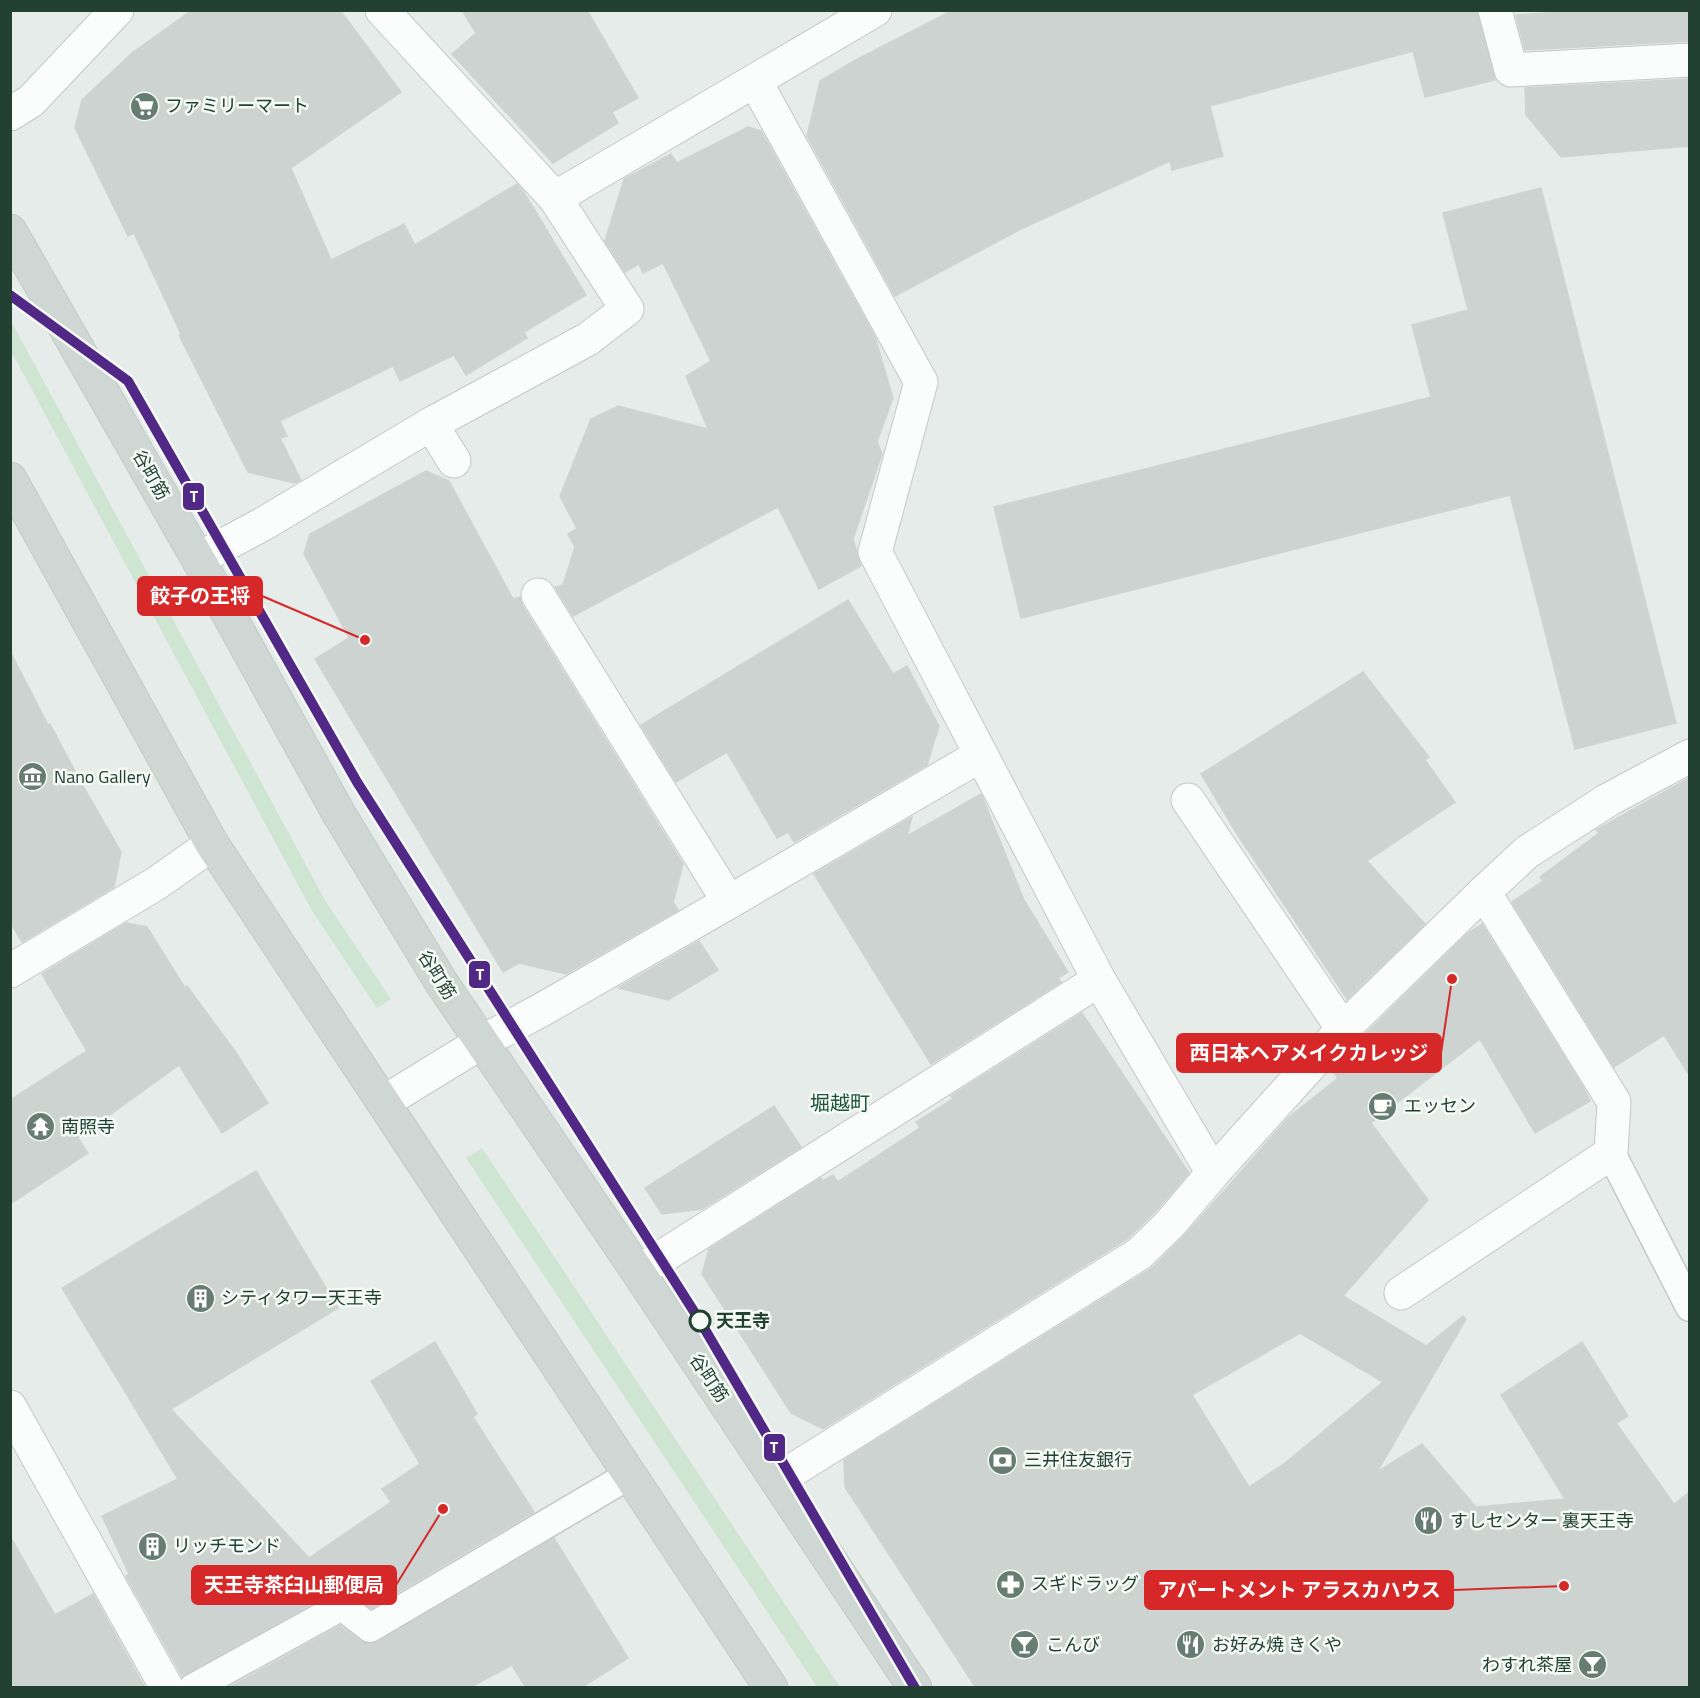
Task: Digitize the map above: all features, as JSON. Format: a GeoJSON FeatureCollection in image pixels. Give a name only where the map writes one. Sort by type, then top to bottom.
{"type":"FeatureCollection","features":[{"type":"Feature","properties":{"kind":"main road","name":"谷町筋"},"geometry":{"type":"LineString","coordinates":[[10,231],[198,559],[339,814],[441,982],[638,1272],[915,1688]]}},
{"type":"Feature","properties":{"kind":"main road"},"geometry":{"type":"LineString","coordinates":[[10,478],[212,844],[771,1688]]}},
{"type":"Feature","properties":{"kind":"street"},"geometry":{"type":"LineString","coordinates":[[10,114],[31,101],[117,10]]}},
{"type":"Feature","properties":{"kind":"street"},"geometry":{"type":"LineString","coordinates":[[198,559],[263,524],[431,424],[588,339],[627,309],[555,198],[382,10]]}},
{"type":"Feature","properties":{"kind":"street"},"geometry":{"type":"LineString","coordinates":[[555,198],[875,10]]}},
{"type":"Feature","properties":{"kind":"street"},"geometry":{"type":"LineString","coordinates":[[1495,10],[1510,70],[1689,60]]}},
{"type":"Feature","properties":{"kind":"street"},"geometry":{"type":"LineString","coordinates":[[755,81],[921,382],[875,552],[1099,980],[1213,1173]]}},
{"type":"Feature","properties":{"kind":"street"},"geometry":{"type":"LineString","coordinates":[[431,424],[454,461]]}},
{"type":"Feature","properties":{"kind":"street"},"geometry":{"type":"LineString","coordinates":[[538,595],[729,902]]}},
{"type":"Feature","properties":{"kind":"street"},"geometry":{"type":"LineString","coordinates":[[384,1102],[482,1042],[543,1009],[981,755]]}},
{"type":"Feature","properties":{"kind":"street"},"geometry":{"type":"LineString","coordinates":[[777,1480],[1139,1254],[1170,1224],[1343,1029],[1527,852],[1608,800],[1689,756]]}},
{"type":"Feature","properties":{"kind":"street"},"geometry":{"type":"LineString","coordinates":[[1188,800],[1343,1029]]}},
{"type":"Feature","properties":{"kind":"street"},"geometry":{"type":"LineString","coordinates":[[10,971],[157,883],[212,844]]}},
{"type":"Feature","properties":{"kind":"street"},"geometry":{"type":"LineString","coordinates":[[1401,1293],[1611,1154],[1614,1102],[1484,892]]}},
{"type":"Feature","properties":{"kind":"street"},"geometry":{"type":"LineString","coordinates":[[638,1272],[1099,980]]}},
{"type":"Feature","properties":{"kind":"street"},"geometry":{"type":"LineString","coordinates":[[10,1407],[167,1688]]}},
{"type":"Feature","properties":{"kind":"lane"},"geometry":{"type":"LineString","coordinates":[[1611,1154],[1689,1307]]}},
{"type":"Feature","properties":{"kind":"lane"},"geometry":{"type":"LineString","coordinates":[[193,1688],[342,1606],[370,1628],[631,1474]]}},
{"type":"Feature","properties":{"kind":"green space"},"geometry":{"type":"Polygon","coordinates":[[[11,321],[326,902],[391,999],[377,1008],[311,909],[11,351],[11,321]]]}},
{"type":"Feature","properties":{"kind":"green space"},"geometry":{"type":"Polygon","coordinates":[[[482,1148],[840,1687],[817,1687],[466,1158],[482,1148]]]}},
{"type":"Feature","properties":{"kind":"building"},"geometry":{"type":"Polygon","coordinates":[[[192,10],[340,10],[401,92],[291,168],[331,260],[404,224],[415,245],[517,184],[586,295],[524,332],[527,338],[466,375],[454,355],[400,381],[393,366],[280,421],[287,436],[280,438],[301,480],[294,483],[248,472],[179,335],[181,334],[134,233],[128,236],[75,128],[82,100],[132,53],[192,10]]]}},
{"type":"Feature","properties":{"kind":"building"},"geometry":{"type":"Polygon","coordinates":[[[462,10],[587,10],[638,98],[612,112],[618,123],[553,163],[452,54],[476,33],[462,10]]]}},
{"type":"Feature","properties":{"kind":"building"},"geometry":{"type":"Polygon","coordinates":[[[953,10],[1477,10],[1495,80],[1425,97],[1413,51],[1210,106],[1223,156],[1172,170],[1170,161],[1023,228],[895,296],[807,136],[820,81],[953,10]]]}},
{"type":"Feature","properties":{"kind":"building"},"geometry":{"type":"Polygon","coordinates":[[[1589,10],[1689,10],[1689,41],[1525,50],[1516,15],[1589,10]]]}},
{"type":"Feature","properties":{"kind":"building"},"geometry":{"type":"Polygon","coordinates":[[[1689,79],[1689,146],[1561,157],[1526,115],[1525,88],[1689,79]]]}},
{"type":"Feature","properties":{"kind":"building"},"geometry":{"type":"Polygon","coordinates":[[[748,127],[761,131],[875,337],[893,398],[877,442],[882,454],[853,539],[861,566],[819,589],[778,507],[573,616],[555,587],[563,585],[575,547],[568,534],[577,529],[560,496],[591,419],[618,406],[708,429],[686,376],[711,361],[663,263],[643,273],[639,264],[625,272],[605,241],[624,179],[671,154],[677,163],[748,127]]]}},
{"type":"Feature","properties":{"kind":"building"},"geometry":{"type":"Polygon","coordinates":[[[1541,188],[1676,723],[1575,749],[1510,495],[1021,618],[994,507],[1431,397],[1412,325],[1468,310],[1443,213],[1541,188]]]}},
{"type":"Feature","properties":{"kind":"building"},"geometry":{"type":"Polygon","coordinates":[[[426,471],[449,481],[513,599],[520,597],[522,605],[683,864],[673,902],[678,910],[566,974],[519,963],[503,972],[315,659],[349,638],[304,554],[310,534],[426,471]]]}},
{"type":"Feature","properties":{"kind":"building"},"geometry":{"type":"Polygon","coordinates":[[[848,600],[893,674],[907,666],[939,726],[927,765],[794,842],[788,832],[777,838],[727,752],[676,782],[641,725],[848,600]]]}},
{"type":"Feature","properties":{"kind":"building"},"geometry":{"type":"Polygon","coordinates":[[[10,651],[48,725],[50,724],[121,852],[114,887],[22,942],[10,922],[10,651]]]}},
{"type":"Feature","properties":{"kind":"building"},"geometry":{"type":"Polygon","coordinates":[[[1363,672],[1429,757],[1425,760],[1455,802],[1367,861],[1425,924],[1347,999],[1237,834],[1201,774],[1363,672]]]}},
{"type":"Feature","properties":{"kind":"building"},"geometry":{"type":"Polygon","coordinates":[[[1689,778],[1689,1075],[1664,1035],[1614,1067],[1512,902],[1543,881],[1540,877],[1599,833],[1596,830],[1689,778]]]}},
{"type":"Feature","properties":{"kind":"building"},"geometry":{"type":"Polygon","coordinates":[[[981,794],[1024,900],[1068,972],[1058,978],[1061,982],[931,1064],[814,874],[912,817],[907,836],[981,794]]]}},
{"type":"Feature","properties":{"kind":"building"},"geometry":{"type":"Polygon","coordinates":[[[126,923],[147,927],[185,988],[187,986],[237,1054],[268,1103],[222,1133],[179,1065],[78,1138],[88,1153],[10,1204],[10,1100],[87,1051],[42,974],[126,923]]]}},
{"type":"Feature","properties":{"kind":"building"},"geometry":{"type":"Polygon","coordinates":[[[1482,924],[1590,1101],[1535,1133],[1480,1039],[1371,1123],[1428,1200],[1343,1296],[1426,1346],[1463,1316],[1466,1319],[1377,1472],[1422,1444],[1476,1507],[1565,1499],[1501,1395],[1582,1342],[1628,1416],[1616,1423],[1674,1504],[1689,1492],[1689,1688],[976,1688],[845,1487],[844,1460],[1152,1268],[1184,1236],[1289,1117],[1338,1078],[1331,1070],[1357,1042],[1467,934],[1482,924]],[[1300,1333],[1192,1395],[1249,1487],[1285,1463],[1383,1382],[1300,1333]]]}},
{"type":"Feature","properties":{"kind":"building"},"geometry":{"type":"Polygon","coordinates":[[[699,941],[718,970],[668,1000],[618,988],[699,941]]]}},
{"type":"Feature","properties":{"kind":"building"},"geometry":{"type":"Polygon","coordinates":[[[1082,1013],[1189,1173],[1156,1211],[1127,1239],[823,1429],[791,1413],[702,1274],[709,1249],[821,1178],[823,1181],[833,1175],[838,1182],[920,1128],[916,1122],[953,1099],[951,1096],[1082,1013]]]}},
{"type":"Feature","properties":{"kind":"building"},"geometry":{"type":"Polygon","coordinates":[[[774,1106],[801,1147],[702,1209],[662,1214],[645,1188],[774,1106]]]}},
{"type":"Feature","properties":{"kind":"building"},"geometry":{"type":"Polygon","coordinates":[[[256,1171],[338,1308],[171,1409],[309,1558],[391,1502],[382,1489],[420,1464],[371,1381],[435,1342],[477,1414],[473,1417],[534,1512],[371,1608],[352,1593],[343,1590],[335,1591],[182,1676],[126,1576],[129,1574],[102,1516],[178,1479],[62,1288],[256,1171]]]}},
{"type":"Feature","properties":{"kind":"building"},"geometry":{"type":"Polygon","coordinates":[[[10,1536],[55,1615],[93,1594],[145,1688],[10,1688],[10,1536]]]}},
{"type":"Feature","properties":{"kind":"building"},"geometry":{"type":"Polygon","coordinates":[[[554,1538],[628,1658],[581,1688],[526,1688],[512,1665],[469,1688],[228,1688],[340,1626],[360,1641],[370,1644],[378,1642],[554,1538]]]}},
{"type":"Feature","properties":{"kind":"transit line","name":"T"},"geometry":{"type":"LineString","coordinates":[[10,295],[128,381],[357,782],[700,1321],[915,1688]]}},
{"type":"Feature","properties":{"kind":"place","name":"ファミリーマート"},"geometry":{"type":"Point","coordinates":[144,106]}},
{"type":"Feature","properties":{"kind":"place","name":"餃子の王将"},"geometry":{"type":"Point","coordinates":[365,640]}},
{"type":"Feature","properties":{"kind":"place","name":"Nano Gallery"},"geometry":{"type":"Point","coordinates":[33,777]}},
{"type":"Feature","properties":{"kind":"place","name":"西日本ヘアメイクカレッジ"},"geometry":{"type":"Point","coordinates":[1452,979]}},
{"type":"Feature","properties":{"kind":"place","name":"エッセン"},"geometry":{"type":"Point","coordinates":[1383,1106]}},
{"type":"Feature","properties":{"kind":"place","name":"南照寺"},"geometry":{"type":"Point","coordinates":[40,1127]}},
{"type":"Feature","properties":{"kind":"place","name":"シティタワー天王寺"},"geometry":{"type":"Point","coordinates":[200,1298]}},
{"type":"Feature","properties":{"kind":"place","name":"天王寺"},"geometry":{"type":"Point","coordinates":[700,1321]}},
{"type":"Feature","properties":{"kind":"place","name":"三井住友銀行"},"geometry":{"type":"Point","coordinates":[1003,1460]}},
{"type":"Feature","properties":{"kind":"place","name":"天王寺茶臼山郵便局"},"geometry":{"type":"Point","coordinates":[443,1509]}},
{"type":"Feature","properties":{"kind":"place","name":"すしセンター 裏天王寺"},"geometry":{"type":"Point","coordinates":[1429,1521]}},
{"type":"Feature","properties":{"kind":"place","name":"リッチモンド"},"geometry":{"type":"Point","coordinates":[152,1546]}},
{"type":"Feature","properties":{"kind":"place","name":"スギドラッグ"},"geometry":{"type":"Point","coordinates":[1010,1584]}},
{"type":"Feature","properties":{"kind":"place","name":"アパートメント アラスカハウス"},"geometry":{"type":"Point","coordinates":[1564,1586]}},
{"type":"Feature","properties":{"kind":"place","name":"こんび"},"geometry":{"type":"Point","coordinates":[1025,1645]}},
{"type":"Feature","properties":{"kind":"place","name":"お好み焼 きくや"},"geometry":{"type":"Point","coordinates":[1191,1645]}},
{"type":"Feature","properties":{"kind":"place","name":"わすれ茶屋"},"geometry":{"type":"Point","coordinates":[1593,1665]}},
{"type":"Feature","properties":{"kind":"district","name":"堀越町"},"geometry":{"type":"Point","coordinates":[840,1103]}}]}
